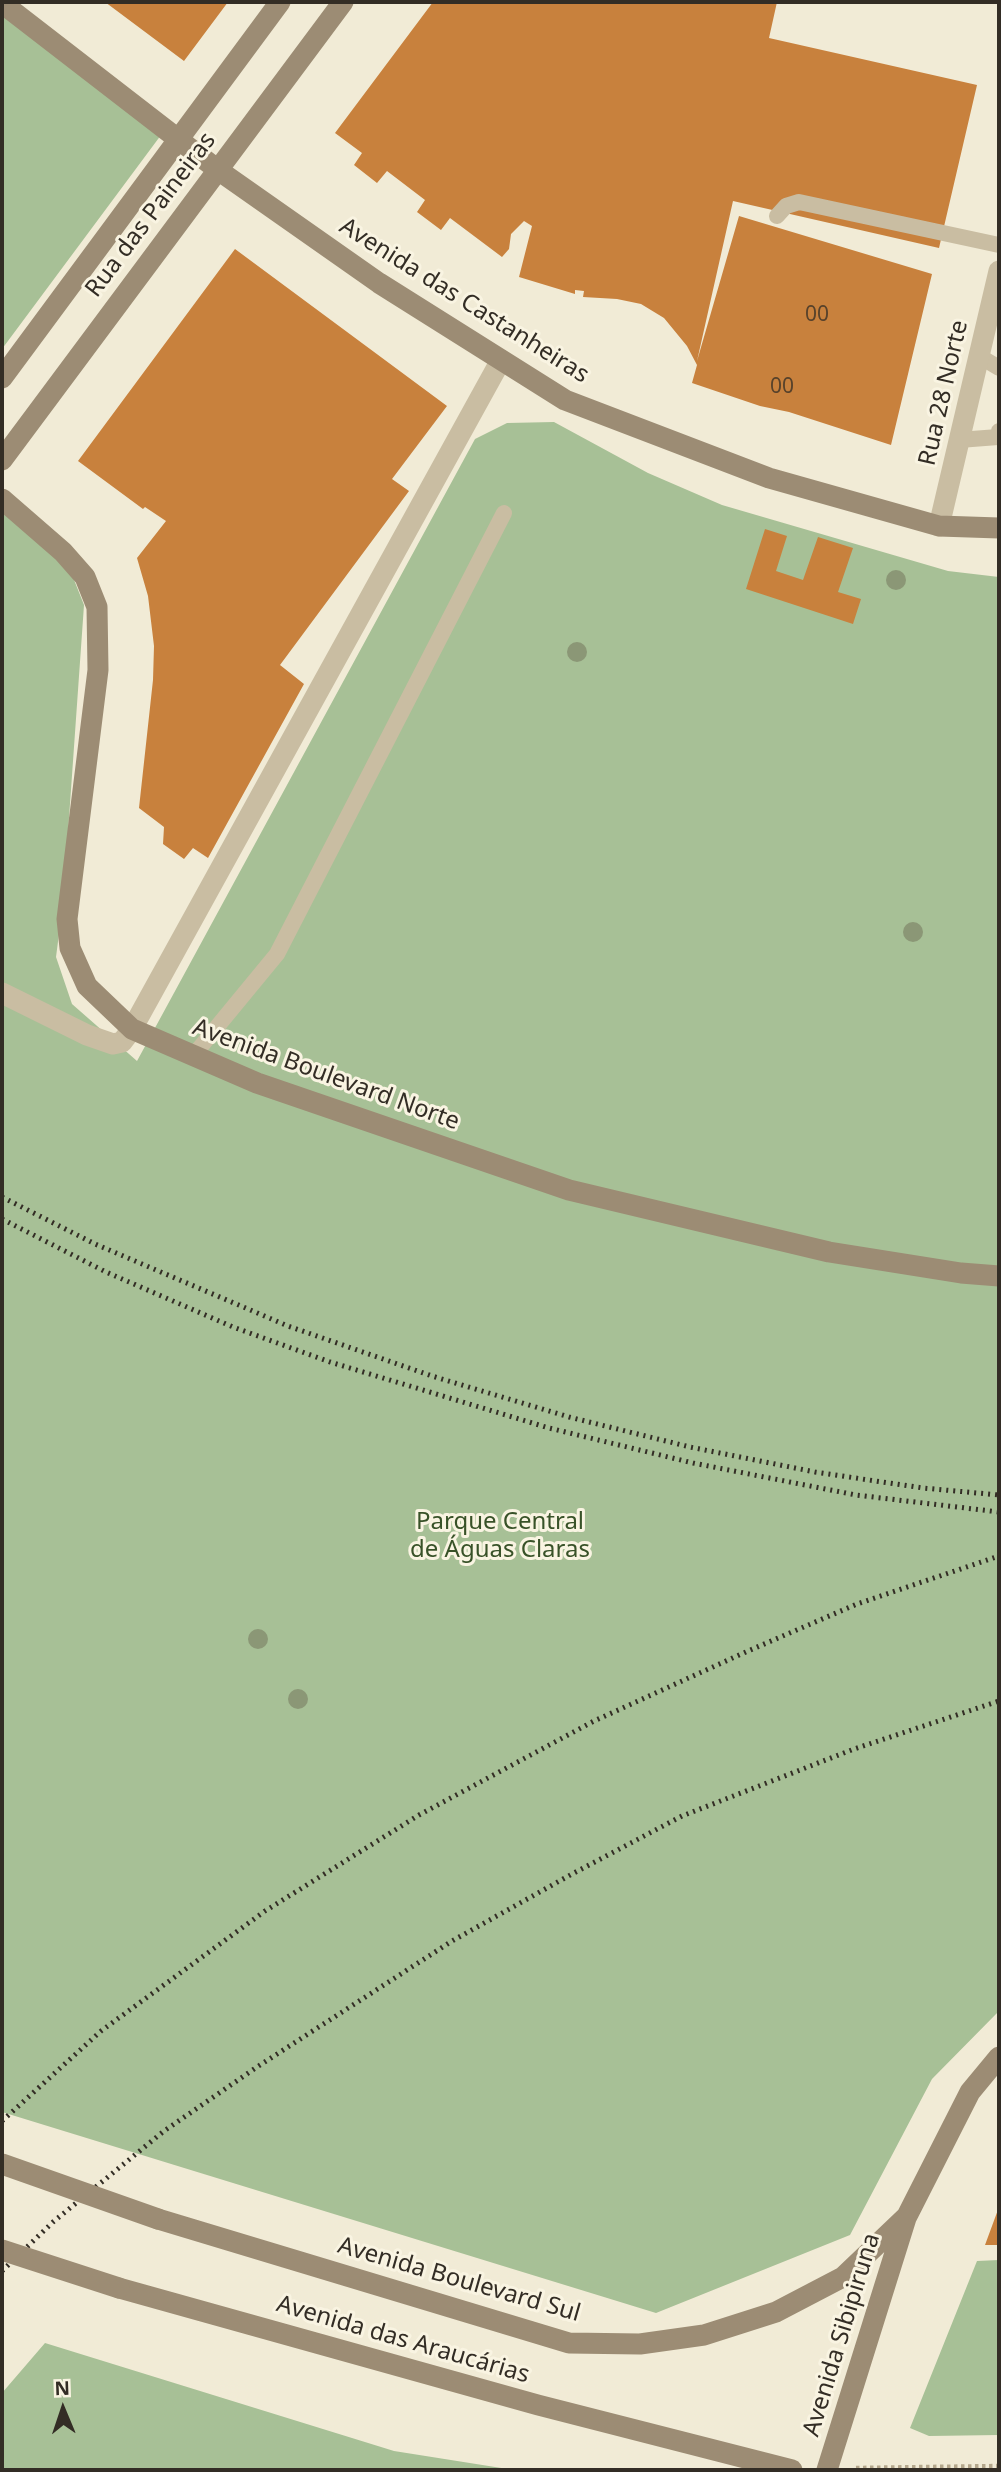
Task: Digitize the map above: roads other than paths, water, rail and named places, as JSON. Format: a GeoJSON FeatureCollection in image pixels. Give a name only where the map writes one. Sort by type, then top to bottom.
{"type":"FeatureCollection","features":[{"type":"Feature","properties":{"kind":"street","name":"Rua das Paineiras"},"geometry":{"type":"LineString","coordinates":[[2,378],[280,2]]}},
{"type":"Feature","properties":{"kind":"street","name":"Rua das Paineiras"},"geometry":{"type":"LineString","coordinates":[[2,460],[343,2]]}},
{"type":"Feature","properties":{"kind":"street","name":"Avenida das Castanheiras"},"geometry":{"type":"LineString","coordinates":[[2,3],[218,170],[379,283],[565,400],[757,474],[939,526],[999,528]]}},
{"type":"Feature","properties":{"kind":"street","name":"Rua 28 Norte"},"geometry":{"type":"LineString","coordinates":[[939,526],[999,271]]}},
{"type":"Feature","properties":{"kind":"street"},"geometry":{"type":"LineString","coordinates":[[2,993],[87,1035],[113,1044],[122,1042],[132,1029],[501,360]]}},
{"type":"Feature","properties":{"kind":"street","name":"Avenida Boulevard Norte"},"geometry":{"type":"LineString","coordinates":[[2,499],[63,552],[85,578],[97,607],[98,670],[67,919],[70,948],[87,986],[132,1029],[257,1083],[569,1190],[829,1252],[961,1273],[999,1276]]}},
{"type":"Feature","properties":{"kind":"street","name":"Avenida Boulevard Sul"},"geometry":{"type":"LineString","coordinates":[[2,2164],[158,2219],[569,2343],[640,2344],[704,2335],[776,2312],[843,2277],[907,2216],[970,2092],[999,2057]]}},
{"type":"Feature","properties":{"kind":"street","name":"Avenida Sibipiruna"},"geometry":{"type":"LineString","coordinates":[[827,2469],[907,2216]]}},
{"type":"Feature","properties":{"kind":"street","name":"Avenida das Araucárias"},"geometry":{"type":"LineString","coordinates":[[2,2250],[119,2288],[537,2405],[792,2470]]}},
{"type":"Feature","properties":{"kind":"lane"},"geometry":{"type":"LineString","coordinates":[[777,216],[786,206],[799,202],[999,244]]}},
{"type":"Feature","properties":{"kind":"lane"},"geometry":{"type":"LineString","coordinates":[[979,356],[999,368]]}},
{"type":"Feature","properties":{"kind":"lane"},"geometry":{"type":"LineString","coordinates":[[960,440],[998,436],[999,431]]}},
{"type":"Feature","properties":{"kind":"lane"},"geometry":{"type":"LineString","coordinates":[[193,1056],[277,954],[503,513]]}},
{"type":"Feature","properties":{"kind":"railway"},"geometry":{"type":"LineString","coordinates":[[2,1197],[95,1244],[288,1326],[432,1376],[569,1417],[690,1447],[815,1472],[923,1488],[999,1495]]}},
{"type":"Feature","properties":{"kind":"railway"},"geometry":{"type":"LineString","coordinates":[[2,1219],[106,1272],[233,1327],[330,1362],[549,1428],[693,1463],[856,1495],[999,1512]]}},
{"type":"Feature","properties":{"kind":"railway"},"geometry":{"type":"LineString","coordinates":[[2,2121],[101,2031],[265,1911],[419,1815],[594,1721],[748,1651],[857,1604],[999,1556]]}},
{"type":"Feature","properties":{"kind":"railway"},"geometry":{"type":"LineString","coordinates":[[2,2271],[53,2222],[164,2131],[257,2067],[452,1941],[682,1816],[854,1749],[999,1701]]}},
{"type":"Feature","properties":{"kind":"park label","name":"Parque Central de Águas Claras"},"geometry":{"type":"Point","coordinates":[500,1536]}}]}
